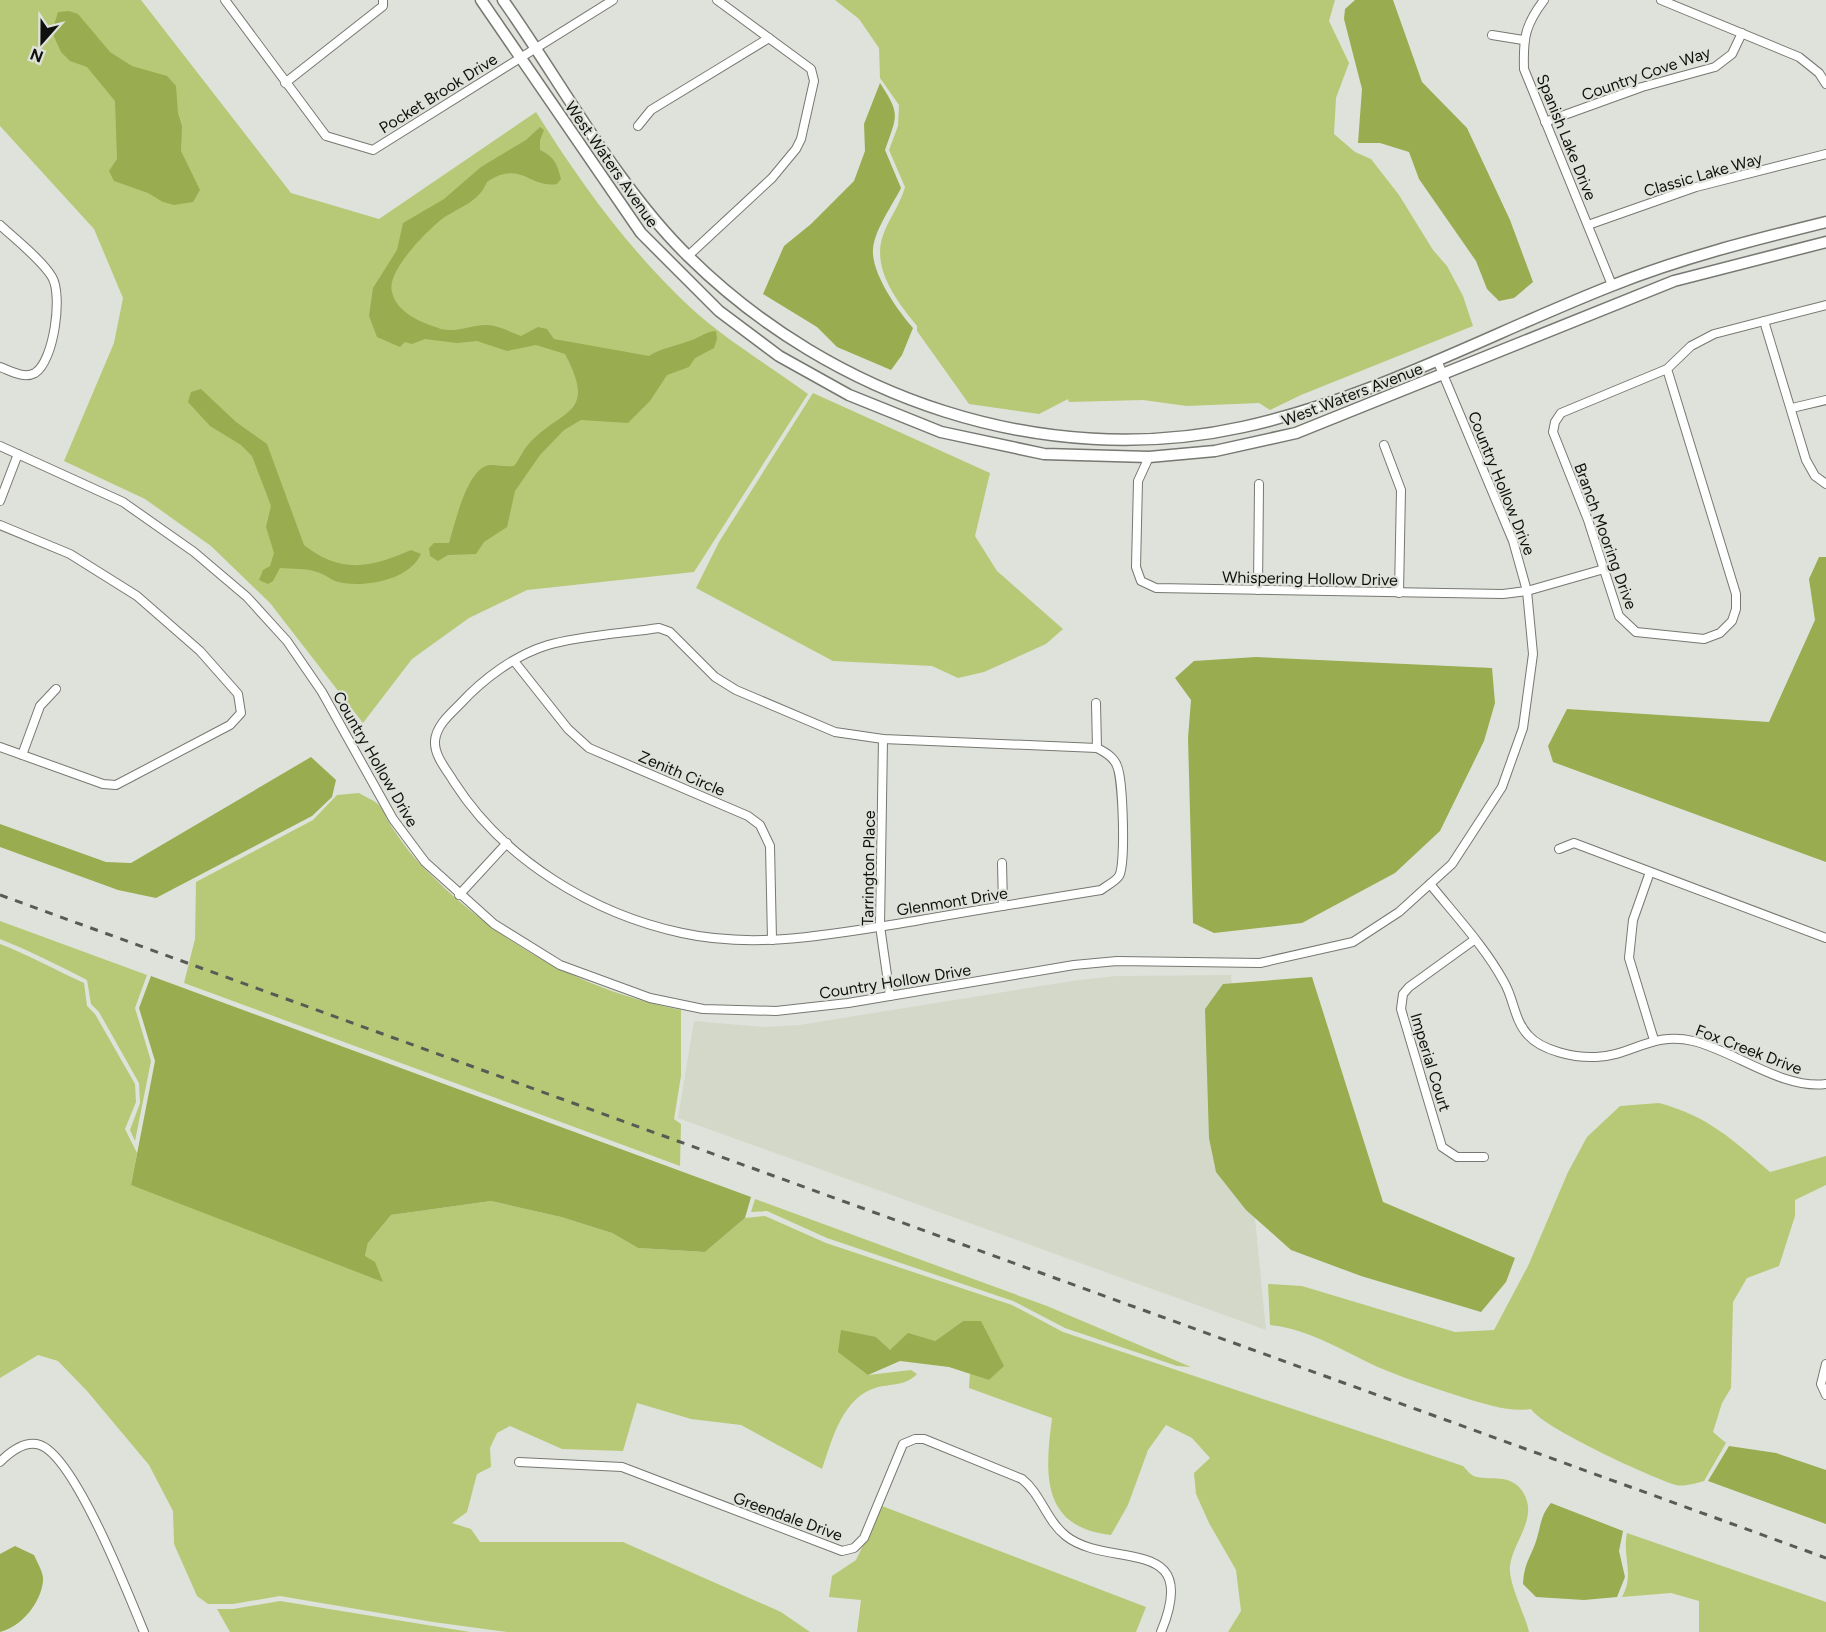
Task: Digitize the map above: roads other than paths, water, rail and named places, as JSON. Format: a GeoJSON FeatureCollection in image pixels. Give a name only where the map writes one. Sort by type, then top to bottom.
{"type":"FeatureCollection","features":[{"type":"Feature","properties":{"kind":"street","name":"Pocket Brook Drive"},"geometry":{"type":"LineString","coordinates":[[225,0],[326,136],[373,150],[613,0]]}},
{"type":"Feature","properties":{"kind":"street"},"geometry":{"type":"LineString","coordinates":[[285,83],[383,6],[383,0]]}},
{"type":"Feature","properties":{"kind":"street","name":"West Waters Avenue"},"geometry":{"type":"LineString","coordinates":[[482,0],[641,233],[719,311],[779,356],[849,394],[941,432],[1044,454],[1149,458],[1215,451],[1296,433],[1674,281],[1826,242]]}},
{"type":"Feature","properties":{"kind":"street","name":"West Waters Avenue"},"geometry":{"type":"LineString","coordinates":[[503,0],[625,180],[687,256],[730,294],[780,333],[838,368],[887,392],[946,413],[1038,433],[1130,438],[1196,434],[1239,428],[1315,407],[1437,360],[1612,285],[1723,248],[1826,222]]}},
{"type":"Feature","properties":{"kind":"street"},"geometry":{"type":"LineString","coordinates":[[687,256],[772,178],[801,139],[814,81],[811,69],[717,0]]}},
{"type":"Feature","properties":{"kind":"street","name":"Spanish Lake Drive"},"geometry":{"type":"LineString","coordinates":[[1544,0],[1531,17],[1523,40],[1524,69],[1612,285]]}},
{"type":"Feature","properties":{"kind":"street"},"geometry":{"type":"LineString","coordinates":[[1661,0],[1799,57],[1819,72],[1826,84]]}},
{"type":"Feature","properties":{"kind":"street","name":"Country Cove Way"},"geometry":{"type":"LineString","coordinates":[[1545,122],[1642,87],[1715,67],[1732,54],[1743,33]]}},
{"type":"Feature","properties":{"kind":"street"},"geometry":{"type":"LineString","coordinates":[[1492,35],[1523,40]]}},
{"type":"Feature","properties":{"kind":"street"},"geometry":{"type":"LineString","coordinates":[[638,126],[651,110],[770,38]]}},
{"type":"Feature","properties":{"kind":"street","name":"Classic Lake Way"},"geometry":{"type":"LineString","coordinates":[[1588,225],[1696,187],[1826,154]]}},
{"type":"Feature","properties":{"kind":"street"},"geometry":{"type":"LineString","coordinates":[[0,225],[52,276],[56,288],[57,324],[42,365],[35,373],[22,376],[0,367]]}},
{"type":"Feature","properties":{"kind":"street","name":"Branch Mooring Drive"},"geometry":{"type":"LineString","coordinates":[[1667,369],[1736,594],[1736,609],[1732,621],[1720,633],[1704,639],[1636,632],[1619,616],[1588,520],[1553,432],[1555,422],[1561,413],[1667,369],[1691,346],[1714,334],[1826,305]]}},
{"type":"Feature","properties":{"kind":"street"},"geometry":{"type":"LineString","coordinates":[[1764,321],[1806,460],[1815,476],[1826,484]]}},
{"type":"Feature","properties":{"kind":"street","name":"Country Hollow Drive"},"geometry":{"type":"LineString","coordinates":[[0,446],[123,502],[194,552],[247,597],[287,641],[322,692],[393,819],[425,862],[459,895],[525,945],[560,965],[650,998],[703,1009],[776,1011],[890,996],[1074,965],[1117,962],[1260,963],[1353,942],[1399,912],[1452,864],[1502,787],[1523,728],[1533,654],[1527,591],[1513,541],[1437,360]]}},
{"type":"Feature","properties":{"kind":"street"},"geometry":{"type":"LineString","coordinates":[[1792,408],[1826,400]]}},
{"type":"Feature","properties":{"kind":"street"},"geometry":{"type":"LineString","coordinates":[[1384,445],[1401,490],[1400,593]]}},
{"type":"Feature","properties":{"kind":"street"},"geometry":{"type":"LineString","coordinates":[[0,501],[18,454]]}},
{"type":"Feature","properties":{"kind":"street","name":"Whispering Hollow Drive"},"geometry":{"type":"LineString","coordinates":[[1149,458],[1138,481],[1136,567],[1142,581],[1156,588],[1503,594],[1527,591],[1604,569]]}},
{"type":"Feature","properties":{"kind":"street"},"geometry":{"type":"LineString","coordinates":[[1258,484],[1258,590]]}},
{"type":"Feature","properties":{"kind":"street"},"geometry":{"type":"LineString","coordinates":[[0,525],[70,554],[137,596],[200,651],[238,694],[241,713],[230,725],[116,784],[103,784],[0,747]]}},
{"type":"Feature","properties":{"kind":"street","name":"Glenmont Drive"},"geometry":{"type":"LineString","coordinates":[[659,628],[670,632],[716,677],[736,690],[835,732],[883,739],[1097,748],[1108,753],[1117,764],[1121,780],[1123,861],[1119,877],[1101,890],[880,926],[772,940],[734,940],[694,935],[632,920],[566,888],[507,843],[458,787],[438,757],[435,741],[441,723],[476,686],[514,661],[548,645],[659,628]]}},
{"type":"Feature","properties":{"kind":"street","name":"Zenith Circle"},"geometry":{"type":"LineString","coordinates":[[514,661],[568,729],[589,748],[748,816],[760,825],[770,846],[772,940]]}},
{"type":"Feature","properties":{"kind":"street"},"geometry":{"type":"LineString","coordinates":[[22,755],[40,706],[56,689]]}},
{"type":"Feature","properties":{"kind":"street"},"geometry":{"type":"LineString","coordinates":[[1096,703],[1097,748]]}},
{"type":"Feature","properties":{"kind":"street","name":"Tarrington Place"},"geometry":{"type":"LineString","coordinates":[[883,739],[880,926],[890,996]]}},
{"type":"Feature","properties":{"kind":"street"},"geometry":{"type":"LineString","coordinates":[[459,895],[507,843]]}},
{"type":"Feature","properties":{"kind":"street"},"geometry":{"type":"LineString","coordinates":[[1559,849],[1574,843],[1826,938]]}},
{"type":"Feature","properties":{"kind":"street"},"geometry":{"type":"LineString","coordinates":[[1002,863],[1003,906]]}},
{"type":"Feature","properties":{"kind":"street"},"geometry":{"type":"LineString","coordinates":[[1650,872],[1633,920],[1629,957],[1654,1040]]}},
{"type":"Feature","properties":{"kind":"street","name":"Fox Creek Drive"},"geometry":{"type":"LineString","coordinates":[[1430,884],[1503,980],[1518,1022],[1529,1037],[1545,1046],[1574,1056],[1598,1057],[1654,1040],[1680,1038],[1699,1042],[1799,1083],[1826,1084]]}},
{"type":"Feature","properties":{"kind":"street","name":"Imperial Court"},"geometry":{"type":"LineString","coordinates":[[1474,940],[1409,987],[1402,994],[1401,1010],[1442,1147],[1457,1157],[1484,1157]]}},
{"type":"Feature","properties":{"kind":"street"},"geometry":{"type":"LineString","coordinates":[[1826,1364],[1821,1384],[1826,1395]]}},
{"type":"Feature","properties":{"kind":"street","name":"Greendale Drive"},"geometry":{"type":"LineString","coordinates":[[519,1462],[622,1467],[842,1551],[854,1548],[864,1538],[903,1444],[915,1438],[924,1439],[1022,1479],[1030,1485],[1056,1526],[1080,1545],[1102,1553],[1143,1557],[1155,1563],[1169,1582],[1171,1592],[1171,1605],[1161,1632]]}},
{"type":"Feature","properties":{"kind":"street"},"geometry":{"type":"LineString","coordinates":[[0,1462],[7,1454],[28,1445],[40,1445],[53,1453],[86,1504],[111,1554],[144,1632]]}},
{"type":"Feature","properties":{"kind":"railway"},"geometry":{"type":"LineString","coordinates":[[0,895],[1826,1558]]}}]}
